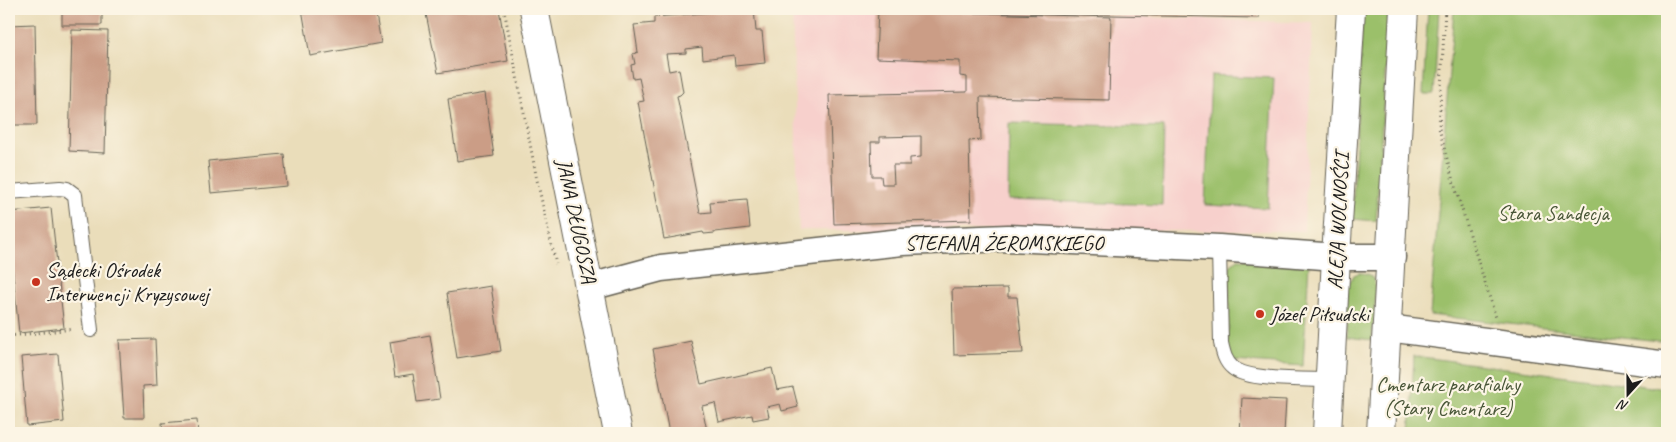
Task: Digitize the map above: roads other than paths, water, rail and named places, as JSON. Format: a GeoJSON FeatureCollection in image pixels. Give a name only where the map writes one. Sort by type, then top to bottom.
{"type":"FeatureCollection","features":[{"type":"Feature","properties":{"kind":"street","name":"JANA DŁUGOSZA"},"geometry":{"type":"LineString","coordinates":[[534,9],[618,433]]}},
{"type":"Feature","properties":{"kind":"street","name":"ALEJA WOLNOŚCI"},"geometry":{"type":"LineString","coordinates":[[1327,433],[1351,9]]}},
{"type":"Feature","properties":{"kind":"street"},"geometry":{"type":"LineString","coordinates":[[1381,433],[1392,258],[1404,9]]}},
{"type":"Feature","properties":{"kind":"street","name":"STEFANA ŻEROMSKIEGO"},"geometry":{"type":"LineString","coordinates":[[590,287],[662,268],[902,242],[1008,238],[1392,258]]}},
{"type":"Feature","properties":{"kind":"street"},"geometry":{"type":"LineString","coordinates":[[1388,328],[1667,365]]}},
{"type":"Feature","properties":{"kind":"lane"},"geometry":{"type":"LineString","coordinates":[[9,192],[60,188],[67,189],[75,195],[90,329]]}},
{"type":"Feature","properties":{"kind":"lane"},"geometry":{"type":"LineString","coordinates":[[1219,248],[1222,343],[1224,356],[1232,367],[1242,374],[1258,377],[1330,380]]}},
{"type":"Feature","properties":{"kind":"place","name":"Sądecki Ośrodek Interwencji Kryzysowej"},"geometry":{"type":"Point","coordinates":[36,282]}},
{"type":"Feature","properties":{"kind":"place","name":"Józef Piłsudski"},"geometry":{"type":"Point","coordinates":[1260,314]}},
{"type":"Feature","properties":{"kind":"park label","name":"Stara Sandecja"},"geometry":{"type":"Point","coordinates":[1553,213]}},
{"type":"Feature","properties":{"kind":"park label","name":"Cmentarz parafialny (Stary Cmentarz)"},"geometry":{"type":"Point","coordinates":[1448,396]}}]}
